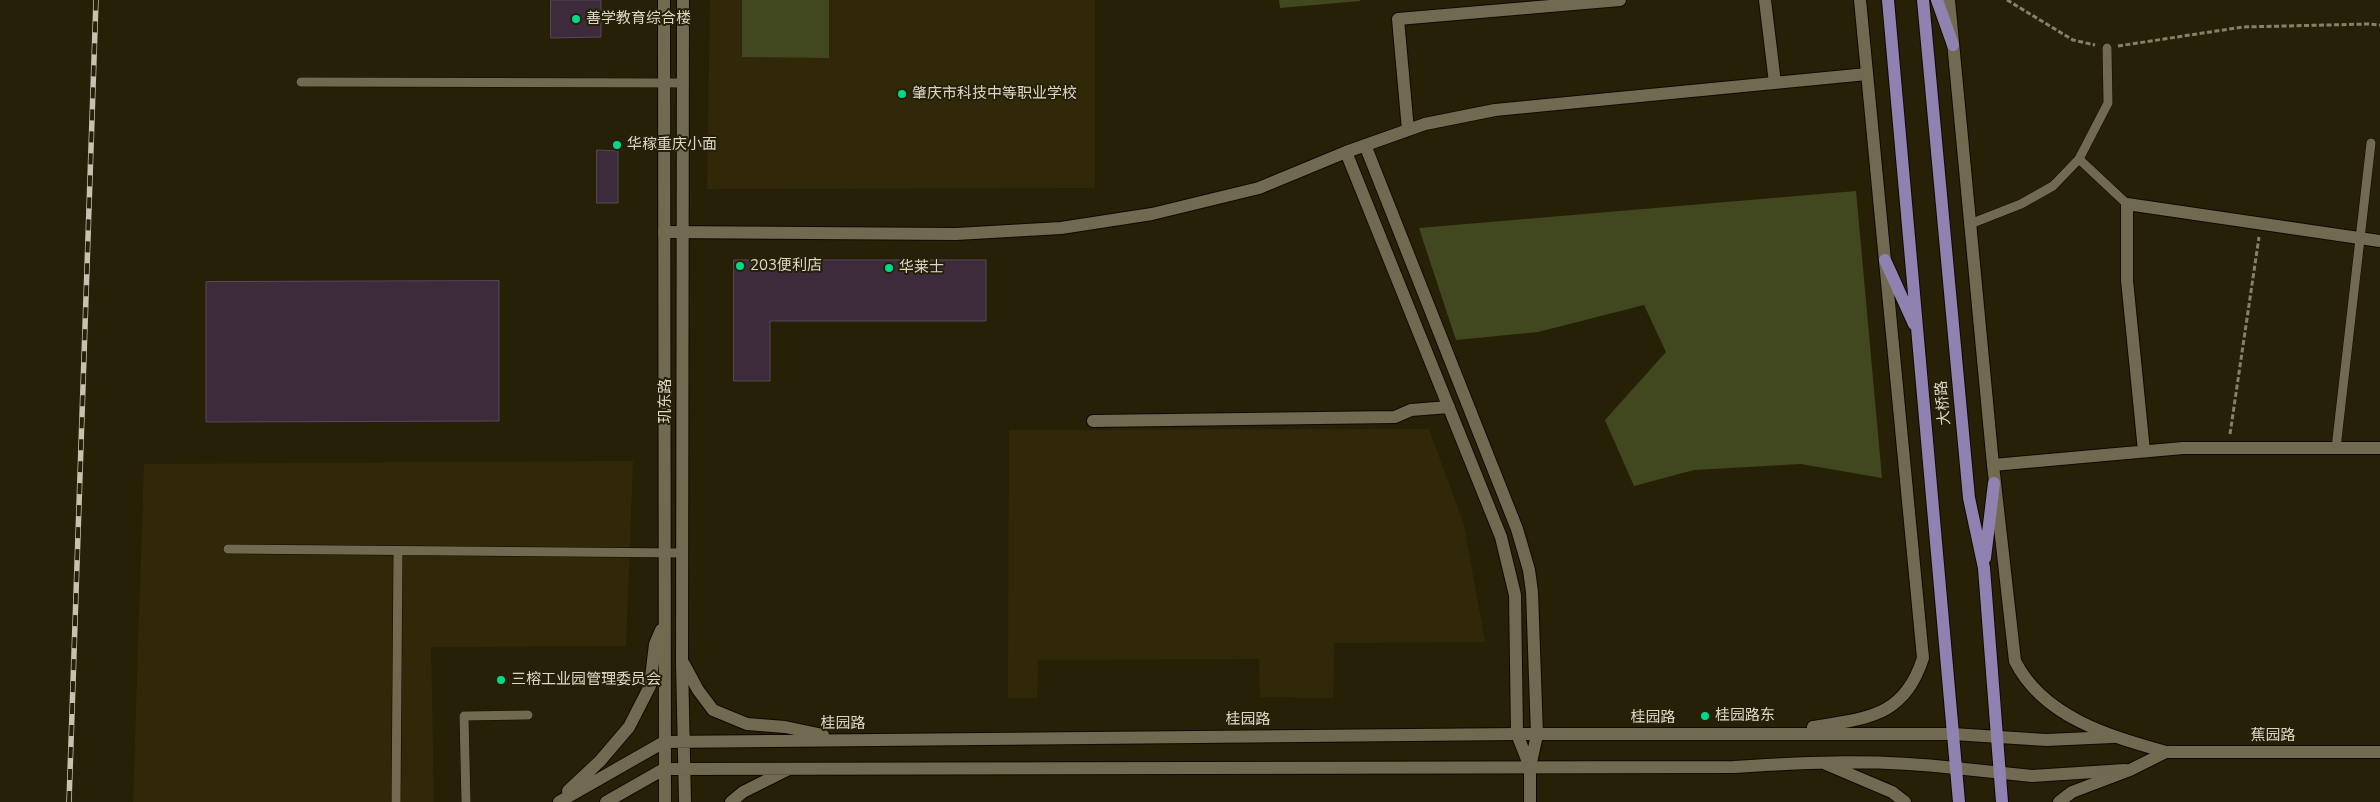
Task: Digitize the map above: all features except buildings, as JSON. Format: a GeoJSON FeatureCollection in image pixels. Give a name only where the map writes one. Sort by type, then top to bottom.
{"type":"FeatureCollection","features":[{"type":"Feature","properties":{"kind":"main road","name":"大桥路"},"geometry":{"type":"LineString","coordinates":[[1888,0],[1959,802]]}},
{"type":"Feature","properties":{"kind":"main road","name":"大桥路"},"geometry":{"type":"LineString","coordinates":[[1923,0],[1969,498],[1984,568],[2002,802]]}},
{"type":"Feature","properties":{"kind":"main road"},"geometry":{"type":"LineString","coordinates":[[1937,0],[1953,45]]}},
{"type":"Feature","properties":{"kind":"main road"},"geometry":{"type":"LineString","coordinates":[[1885,260],[1918,333]]}},
{"type":"Feature","properties":{"kind":"main road"},"geometry":{"type":"LineString","coordinates":[[1984,568],[1994,483]]}},
{"type":"Feature","properties":{"kind":"street","name":"玑东路"},"geometry":{"type":"LineString","coordinates":[[664,0],[665,802]]}},
{"type":"Feature","properties":{"kind":"street","name":"玑东路"},"geometry":{"type":"LineString","coordinates":[[683,0],[682,662],[685,802]]}},
{"type":"Feature","properties":{"kind":"street"},"geometry":{"type":"LineString","coordinates":[[1408,130],[1398,19],[1620,0]]}},
{"type":"Feature","properties":{"kind":"street"},"geometry":{"type":"LineString","coordinates":[[1765,0],[1775,83]]}},
{"type":"Feature","properties":{"kind":"street"},"geometry":{"type":"LineString","coordinates":[[1776,733],[1871,717],[1885,712],[1902,696],[1917,676],[1923,658],[1860,0]]}},
{"type":"Feature","properties":{"kind":"street"},"geometry":{"type":"LineString","coordinates":[[1949,0],[1994,483],[2015,661],[2023,678],[2041,696],[2074,719],[2113,738],[2166,752]]}},
{"type":"Feature","properties":{"kind":"street"},"geometry":{"type":"LineString","coordinates":[[664,232],[683,234],[956,234],[1061,228],[1152,214],[1259,188],[1346,152],[1425,124],[1495,110],[1866,74]]}},
{"type":"Feature","properties":{"kind":"street"},"geometry":{"type":"LineString","coordinates":[[1365,145],[1524,548],[1532,592],[1537,735],[1530,767],[1530,802]]}},
{"type":"Feature","properties":{"kind":"street"},"geometry":{"type":"LineString","coordinates":[[1346,152],[1501,537],[1512,576],[1515,595],[1517,734],[1530,767]]}},
{"type":"Feature","properties":{"kind":"street"},"geometry":{"type":"LineString","coordinates":[[2144,451],[2128,280],[2127,204],[2380,241]]}},
{"type":"Feature","properties":{"kind":"street"},"geometry":{"type":"LineString","coordinates":[[1092,422],[1395,416],[1411,410],[1449,407]]}},
{"type":"Feature","properties":{"kind":"street"},"geometry":{"type":"LineString","coordinates":[[1993,465],[2183,448],[2380,448]]}},
{"type":"Feature","properties":{"kind":"street"},"geometry":{"type":"LineString","coordinates":[[558,802],[600,761],[629,726],[650,686],[655,644],[664,623]]}},
{"type":"Feature","properties":{"kind":"street"},"geometry":{"type":"LineString","coordinates":[[682,662],[698,690],[713,710],[747,724],[786,726],[845,740]]}},
{"type":"Feature","properties":{"kind":"street","name":"桂园路"},"geometry":{"type":"LineString","coordinates":[[558,802],[664,742],[1517,734],[1953,734]]}},
{"type":"Feature","properties":{"kind":"street"},"geometry":{"type":"LineString","coordinates":[[1953,734],[2046,740],[2113,738]]}},
{"type":"Feature","properties":{"kind":"street"},"geometry":{"type":"LineString","coordinates":[[2059,802],[2072,792],[2130,770],[2166,752]]}},
{"type":"Feature","properties":{"kind":"street","name":"蕉园路"},"geometry":{"type":"LineString","coordinates":[[2166,752],[2380,752]]}},
{"type":"Feature","properties":{"kind":"street"},"geometry":{"type":"LineString","coordinates":[[1819,761],[1892,792],[1906,802]]}},
{"type":"Feature","properties":{"kind":"street"},"geometry":{"type":"LineString","coordinates":[[606,802],[664,768],[1734,767],[1819,761],[1909,762],[2032,776],[2130,770]]}},
{"type":"Feature","properties":{"kind":"street"},"geometry":{"type":"LineString","coordinates":[[731,802],[743,792],[791,768]]}},
{"type":"Feature","properties":{"kind":"lane"},"geometry":{"type":"LineString","coordinates":[[1970,224],[2021,204],[2053,186],[2079,159],[2108,103],[2107,48]]}},
{"type":"Feature","properties":{"kind":"lane"},"geometry":{"type":"LineString","coordinates":[[301,82],[683,83]]}},
{"type":"Feature","properties":{"kind":"lane"},"geometry":{"type":"LineString","coordinates":[[2336,448],[2371,143]]}},
{"type":"Feature","properties":{"kind":"lane"},"geometry":{"type":"LineString","coordinates":[[2079,159],[2127,204]]}},
{"type":"Feature","properties":{"kind":"lane"},"geometry":{"type":"LineString","coordinates":[[228,549],[682,553]]}},
{"type":"Feature","properties":{"kind":"lane"},"geometry":{"type":"LineString","coordinates":[[396,802],[398,551]]}},
{"type":"Feature","properties":{"kind":"lane"},"geometry":{"type":"LineString","coordinates":[[466,802],[464,716],[528,715]]}},
{"type":"Feature","properties":{"kind":"path"},"geometry":{"type":"LineString","coordinates":[[2007,0],[2073,40],[2107,48],[2243,27],[2369,24],[2380,26]]}},
{"type":"Feature","properties":{"kind":"path"},"geometry":{"type":"LineString","coordinates":[[2228,448],[2261,224]]}},
{"type":"Feature","properties":{"kind":"shaded area","name":"肇庆市科技中等职业学校"},"geometry":{"type":"Polygon","coordinates":[[[710,0],[1095,0],[1095,188],[707,189],[710,0]]]}},
{"type":"Feature","properties":{"kind":"shaded area"},"geometry":{"type":"Polygon","coordinates":[[[1429,429],[1464,525],[1485,642],[1334,643],[1333,698],[1260,697],[1259,659],[1038,660],[1037,698],[1008,698],[1009,430],[1429,429]]]}},
{"type":"Feature","properties":{"kind":"shaded area"},"geometry":{"type":"Polygon","coordinates":[[[633,461],[626,646],[431,647],[434,802],[133,802],[144,464],[633,461]]]}},
{"type":"Feature","properties":{"kind":"green space"},"geometry":{"type":"Polygon","coordinates":[[[742,0],[829,0],[829,58],[742,57],[742,0]]]}},
{"type":"Feature","properties":{"kind":"green space"},"geometry":{"type":"Polygon","coordinates":[[[1279,0],[1360,0],[1360,1],[1280,8],[1279,0]]]}},
{"type":"Feature","properties":{"kind":"green space"},"geometry":{"type":"Polygon","coordinates":[[[1856,191],[1882,478],[1801,464],[1694,470],[1634,486],[1605,420],[1666,352],[1644,305],[1538,332],[1456,340],[1419,228],[1856,191]]]}},
{"type":"Feature","properties":{"kind":"railway"},"geometry":{"type":"LineString","coordinates":[[69,802],[96,0]]}},
{"type":"Feature","properties":{"kind":"place","name":"善学教育综合楼"},"geometry":{"type":"Point","coordinates":[576,19]}},
{"type":"Feature","properties":{"kind":"place","name":"肇庆市科技中等职业学校"},"geometry":{"type":"Point","coordinates":[902,94]}},
{"type":"Feature","properties":{"kind":"place","name":"华稼重庆小面"},"geometry":{"type":"Point","coordinates":[617,145]}},
{"type":"Feature","properties":{"kind":"place","name":"203便利店"},"geometry":{"type":"Point","coordinates":[740,266]}},
{"type":"Feature","properties":{"kind":"place","name":"华莱士"},"geometry":{"type":"Point","coordinates":[889,268]}},
{"type":"Feature","properties":{"kind":"place","name":"三榕工业园管理委员会"},"geometry":{"type":"Point","coordinates":[501,680]}},
{"type":"Feature","properties":{"kind":"place","name":"桂园路东"},"geometry":{"type":"Point","coordinates":[1705,716]}}]}
